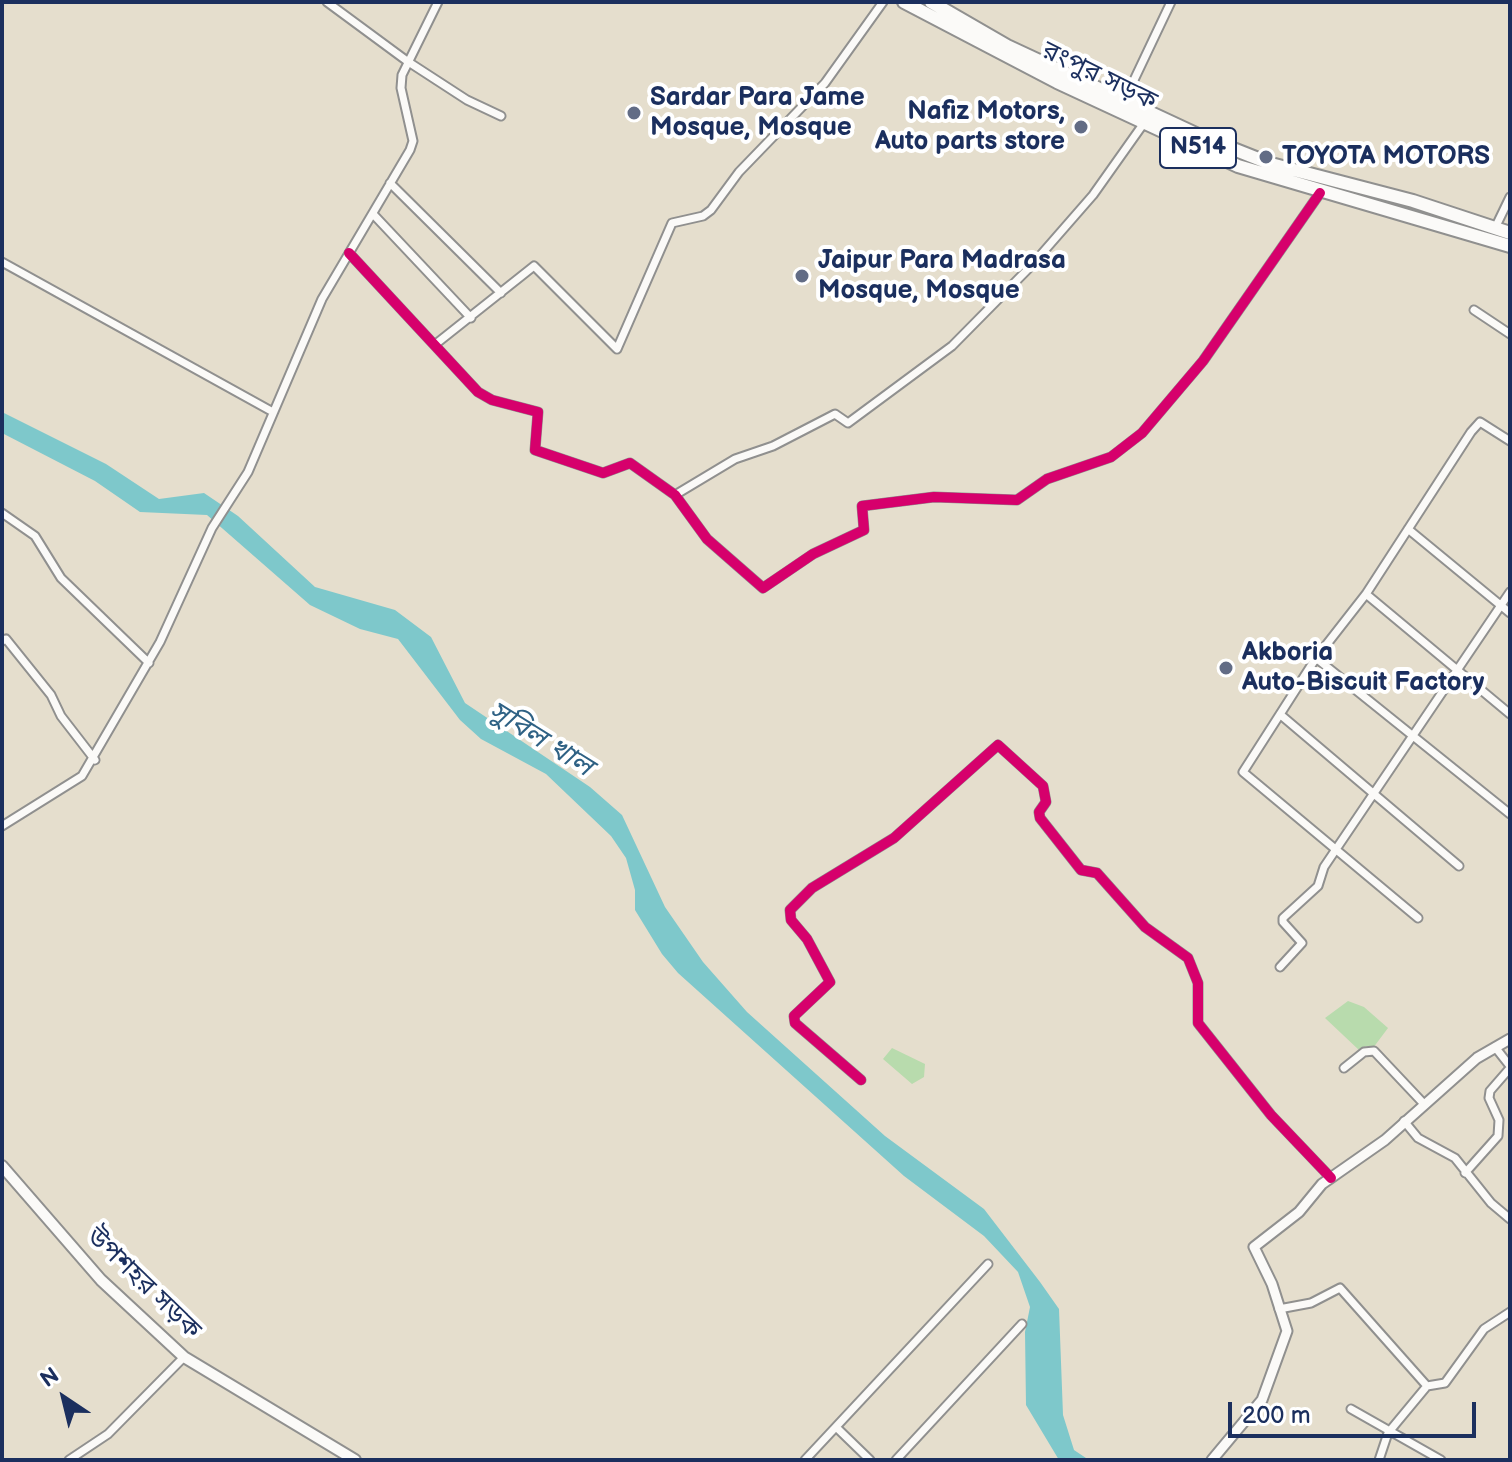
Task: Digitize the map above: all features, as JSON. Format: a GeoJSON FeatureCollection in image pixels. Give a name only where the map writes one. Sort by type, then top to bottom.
{"type":"FeatureCollection","features":[{"type":"Feature","properties":{"kind":"highway","name":"রংপুর সড়ক"},"geometry":{"type":"LineString","coordinates":[[904,2],[954,31],[1238,166],[1320,193],[1384,207],[1510,246]]}},
{"type":"Feature","properties":{"kind":"highway","name":"রংপুর সড়ক"},"geometry":{"type":"LineString","coordinates":[[931,2],[1007,46],[1198,135],[1271,164],[1496,226],[1510,233]]}},
{"type":"Feature","properties":{"kind":"main road","name":"উপশহর সড়ক"},"geometry":{"type":"LineString","coordinates":[[2,1166],[101,1280],[184,1357],[355,1460]]}},
{"type":"Feature","properties":{"kind":"street"},"geometry":{"type":"LineString","coordinates":[[327,2],[407,61],[467,100],[501,116]]}},
{"type":"Feature","properties":{"kind":"street"},"geometry":{"type":"LineString","coordinates":[[2,826],[67,787],[95,760],[149,663],[212,528],[248,472],[322,299],[413,141],[401,88],[407,61],[438,2]]}},
{"type":"Feature","properties":{"kind":"street"},"geometry":{"type":"LineString","coordinates":[[437,343],[534,266],[617,349],[672,223],[703,216],[711,210],[739,172],[825,83],[883,2]]}},
{"type":"Feature","properties":{"kind":"street"},"geometry":{"type":"LineString","coordinates":[[1125,99],[1171,2]]}},
{"type":"Feature","properties":{"kind":"street"},"geometry":{"type":"LineString","coordinates":[[675,495],[735,459],[773,446],[835,414],[848,423],[952,346],[1031,266],[1093,195],[1144,123]]}},
{"type":"Feature","properties":{"kind":"street"},"geometry":{"type":"LineString","coordinates":[[390,183],[501,293]]}},
{"type":"Feature","properties":{"kind":"street"},"geometry":{"type":"LineString","coordinates":[[349,253],[437,343],[478,392],[492,400],[538,412],[535,450],[603,473],[630,463],[675,495],[707,539],[763,588],[813,554],[864,530],[862,506],[934,497],[1017,500],[1047,479],[1111,457],[1142,433],[1203,361],[1320,193]]}},
{"type":"Feature","properties":{"kind":"street"},"geometry":{"type":"LineString","coordinates":[[1496,226],[1510,197]]}},
{"type":"Feature","properties":{"kind":"street"},"geometry":{"type":"LineString","coordinates":[[373,214],[471,318]]}},
{"type":"Feature","properties":{"kind":"street"},"geometry":{"type":"LineString","coordinates":[[2,262],[273,412]]}},
{"type":"Feature","properties":{"kind":"street"},"geometry":{"type":"LineString","coordinates":[[1474,310],[1510,334]]}},
{"type":"Feature","properties":{"kind":"street"},"geometry":{"type":"LineString","coordinates":[[1418,918],[1243,772],[1282,716],[1316,658],[1366,594],[1480,422],[1510,441]]}},
{"type":"Feature","properties":{"kind":"street"},"geometry":{"type":"LineString","coordinates":[[2,513],[35,536],[61,578],[149,663]]}},
{"type":"Feature","properties":{"kind":"street"},"geometry":{"type":"LineString","coordinates":[[1408,529],[1510,613]]}},
{"type":"Feature","properties":{"kind":"street"},"geometry":{"type":"LineString","coordinates":[[1280,967],[1302,943],[1283,922],[1283,918],[1318,886],[1324,867],[1510,592]]}},
{"type":"Feature","properties":{"kind":"street"},"geometry":{"type":"LineString","coordinates":[[1366,594],[1510,714]]}},
{"type":"Feature","properties":{"kind":"street"},"geometry":{"type":"LineString","coordinates":[[2,641],[6,639],[51,695],[61,716],[95,760]]}},
{"type":"Feature","properties":{"kind":"street"},"geometry":{"type":"LineString","coordinates":[[1316,658],[1510,814]]}},
{"type":"Feature","properties":{"kind":"street"},"geometry":{"type":"LineString","coordinates":[[1282,716],[1459,866]]}},
{"type":"Feature","properties":{"kind":"street"},"geometry":{"type":"LineString","coordinates":[[861,1080],[795,1023],[794,1016],[830,982],[807,939],[791,920],[790,910],[812,888],[894,838],[932,807],[992,747],[998,745],[1043,786],[1046,802],[1039,812],[1040,818],[1081,870],[1097,873],[1145,927],[1188,958],[1198,983],[1198,1023],[1271,1115],[1331,1178]]}},
{"type":"Feature","properties":{"kind":"street"},"geometry":{"type":"LineString","coordinates":[[1212,1460],[1262,1400],[1287,1331],[1254,1247],[1299,1212],[1315,1190],[1385,1140],[1424,1104],[1495,1047],[1510,1039]]}},
{"type":"Feature","properties":{"kind":"street"},"geometry":{"type":"LineString","coordinates":[[1465,1173],[1498,1136],[1499,1120],[1489,1098],[1490,1091],[1510,1067],[1495,1047]]}},
{"type":"Feature","properties":{"kind":"street"},"geometry":{"type":"LineString","coordinates":[[1344,1068],[1364,1052],[1374,1051],[1424,1104]]}},
{"type":"Feature","properties":{"kind":"street"},"geometry":{"type":"LineString","coordinates":[[1404,1121],[1418,1138],[1455,1158],[1465,1173],[1510,1219]]}},
{"type":"Feature","properties":{"kind":"street"},"geometry":{"type":"LineString","coordinates":[[805,1460],[988,1264]]}},
{"type":"Feature","properties":{"kind":"street"},"geometry":{"type":"LineString","coordinates":[[1279,1309],[1311,1303],[1340,1288],[1427,1386]]}},
{"type":"Feature","properties":{"kind":"street"},"geometry":{"type":"LineString","coordinates":[[1379,1460],[1388,1433],[1427,1386],[1445,1383],[1484,1329],[1510,1312]]}},
{"type":"Feature","properties":{"kind":"street"},"geometry":{"type":"LineString","coordinates":[[896,1460],[1022,1324]]}},
{"type":"Feature","properties":{"kind":"street"},"geometry":{"type":"LineString","coordinates":[[69,1460],[108,1434],[184,1357]]}},
{"type":"Feature","properties":{"kind":"street"},"geometry":{"type":"LineString","coordinates":[[1351,1409],[1388,1433],[1441,1460]]}},
{"type":"Feature","properties":{"kind":"street"},"geometry":{"type":"LineString","coordinates":[[836,1427],[870,1460]]}},
{"type":"Feature","properties":{"kind":"green space"},"geometry":{"type":"Polygon","coordinates":[[[1348,1001],[1364,1007],[1388,1028],[1373,1048],[1366,1046],[1360,1051],[1325,1018],[1348,1001]]]}},
{"type":"Feature","properties":{"kind":"green space"},"geometry":{"type":"Polygon","coordinates":[[[892,1048],[925,1064],[924,1077],[912,1084],[883,1059],[892,1048]]]}},
{"type":"Feature","properties":{"kind":"water"},"geometry":{"type":"Polygon","coordinates":[[[2,412],[106,464],[159,499],[204,493],[238,516],[315,587],[395,610],[431,637],[465,703],[590,787],[622,815],[665,907],[703,962],[747,1012],[885,1136],[984,1209],[1040,1282],[1059,1309],[1063,1415],[1074,1450],[1089,1460],[1059,1460],[1026,1405],[1025,1332],[1030,1307],[1018,1272],[984,1236],[904,1176],[678,973],[662,954],[635,910],[635,890],[626,858],[611,836],[546,774],[481,739],[460,720],[398,639],[360,629],[310,605],[207,515],[140,512],[95,481],[2,433],[2,412]]]}},
{"type":"Feature","properties":{"kind":"cycle path"},"geometry":{"type":"LineString","coordinates":[[349,253],[478,392],[492,400],[538,412],[535,450],[603,473],[630,463],[675,495],[707,539],[763,588],[813,554],[864,530],[862,506],[934,497],[1017,500],[1047,479],[1111,457],[1142,433],[1203,361],[1320,193]]}},
{"type":"Feature","properties":{"kind":"cycle path"},"geometry":{"type":"LineString","coordinates":[[861,1080],[795,1023],[794,1016],[830,982],[807,939],[791,920],[790,910],[812,888],[894,838],[998,745],[1043,786],[1046,802],[1039,812],[1040,818],[1081,870],[1097,873],[1145,927],[1188,958],[1198,983],[1198,1023],[1271,1115],[1331,1178]]}},
{"type":"Feature","properties":{"kind":"place","name":"Sardar Para Jame Mosque, Mosque"},"geometry":{"type":"Point","coordinates":[634,113]}},
{"type":"Feature","properties":{"kind":"place","name":"Nafiz Motors, Auto parts store"},"geometry":{"type":"Point","coordinates":[1081,127]}},
{"type":"Feature","properties":{"kind":"place","name":"TOYOTA MOTORS"},"geometry":{"type":"Point","coordinates":[1266,157]}},
{"type":"Feature","properties":{"kind":"place","name":"Jaipur Para Madrasa Mosque, Mosque"},"geometry":{"type":"Point","coordinates":[802,276]}},
{"type":"Feature","properties":{"kind":"place","name":"Akboria Auto-Biscuit Factory"},"geometry":{"type":"Point","coordinates":[1226,668]}},
{"type":"Feature","properties":{"kind":"water label","name":"সুবিল খাল"},"geometry":{"type":"Point","coordinates":[540,740]}}]}
